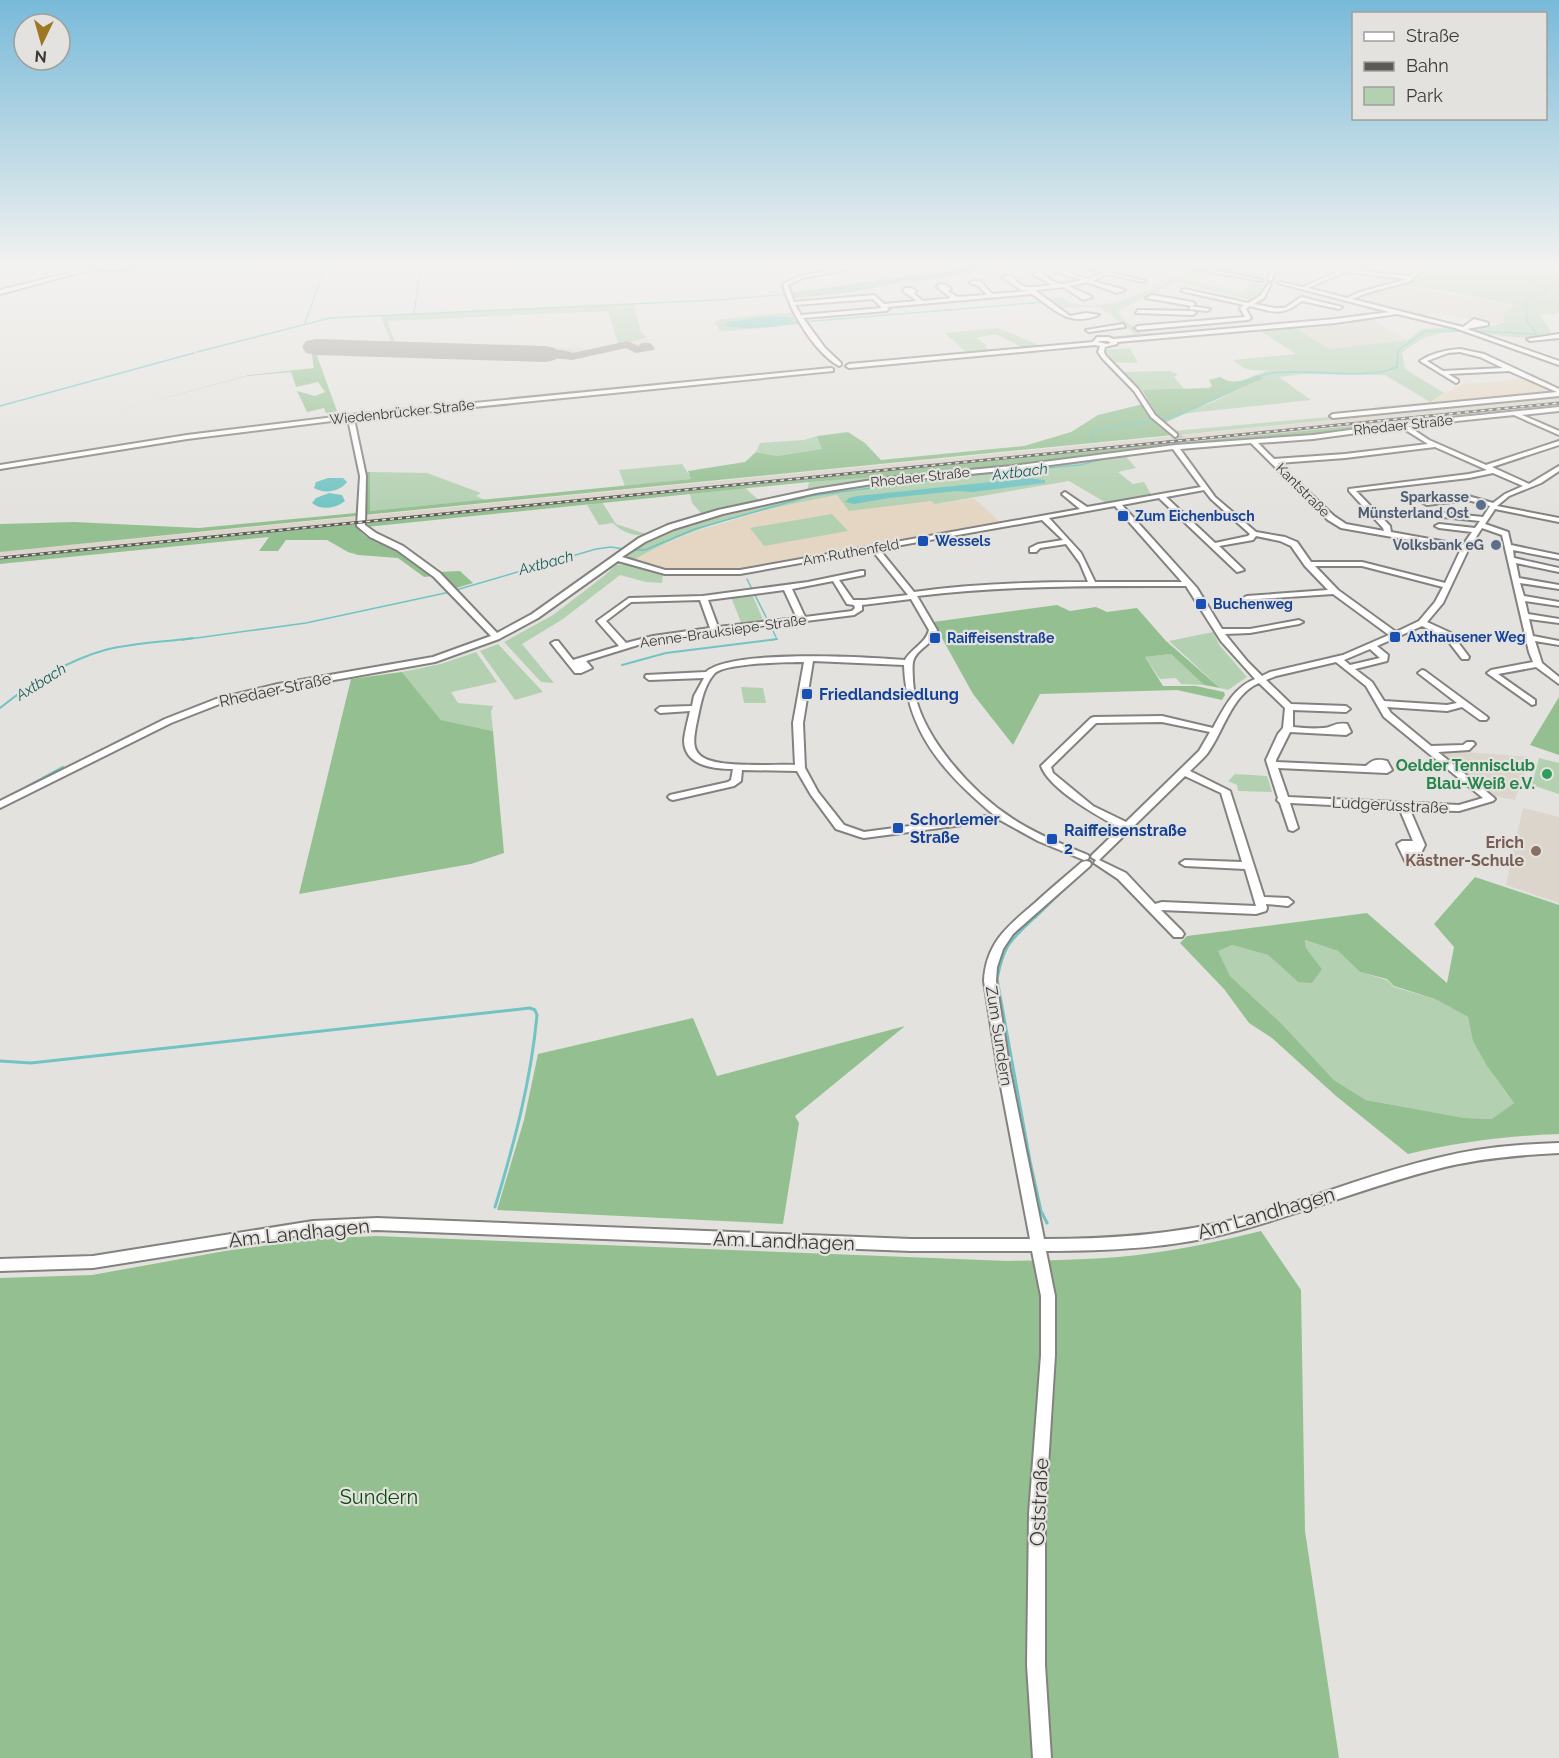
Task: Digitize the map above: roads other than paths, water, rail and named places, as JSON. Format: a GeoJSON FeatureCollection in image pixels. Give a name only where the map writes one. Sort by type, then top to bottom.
{"type":"FeatureCollection","features":[{"type":"Feature","properties":{"kind":"street"},"geometry":{"type":"LineString","coordinates":[[821,347],[833,365],[841,372],[849,367]]}},
{"type":"Feature","properties":{"kind":"street"},"geometry":{"type":"LineString","coordinates":[[833,365],[849,367],[1049,347]]}},
{"type":"Feature","properties":{"kind":"street"},"geometry":{"type":"LineString","coordinates":[[1101,347],[1104,357],[1136,390],[1155,418],[1175,435]]}},
{"type":"Feature","properties":{"kind":"street"},"geometry":{"type":"LineString","coordinates":[[1515,347],[1559,363]]}},
{"type":"Feature","properties":{"kind":"street"},"geometry":{"type":"LineString","coordinates":[[1456,381],[1423,361],[1447,351],[1471,351],[1559,392]]}},
{"type":"Feature","properties":{"kind":"street","name":"Wiedenbrücker Straße"},"geometry":{"type":"LineString","coordinates":[[0,467],[197,436],[351,417],[807,371],[833,365]]}},
{"type":"Feature","properties":{"kind":"street"},"geometry":{"type":"LineString","coordinates":[[1443,372],[1509,369]]}},
{"type":"Feature","properties":{"kind":"street"},"geometry":{"type":"LineString","coordinates":[[1333,417],[1559,392]]}},
{"type":"Feature","properties":{"kind":"street","name":"Rhedaer Straße"},"geometry":{"type":"LineString","coordinates":[[0,805],[138,735],[219,701],[278,687],[425,661],[496,638],[535,616],[632,546],[656,533],[687,521],[805,493],[885,480],[1089,458],[1186,444],[1253,442],[1559,409]]}},
{"type":"Feature","properties":{"kind":"street"},"geometry":{"type":"LineString","coordinates":[[1516,413],[1559,433]]}},
{"type":"Feature","properties":{"kind":"street"},"geometry":{"type":"LineString","coordinates":[[351,417],[363,476],[361,526],[373,535],[400,548],[437,575],[496,638]]}},
{"type":"Feature","properties":{"kind":"street"},"geometry":{"type":"LineString","coordinates":[[1402,425],[1436,445],[1529,486]]}},
{"type":"Feature","properties":{"kind":"street","name":"Kantstraße"},"geometry":{"type":"LineString","coordinates":[[1253,442],[1337,522],[1350,528],[1465,548]]}},
{"type":"Feature","properties":{"kind":"street"},"geometry":{"type":"LineString","coordinates":[[1388,534],[1387,528],[1351,490],[1468,476],[1559,443]]}},
{"type":"Feature","properties":{"kind":"street"},"geometry":{"type":"LineString","coordinates":[[1274,461],[1345,456],[1436,445]]}},
{"type":"Feature","properties":{"kind":"street"},"geometry":{"type":"LineString","coordinates":[[1175,447],[1205,488],[1228,513],[1254,534],[1290,542],[1335,592],[1394,634]]}},
{"type":"Feature","properties":{"kind":"street","name":"Zum Sundern"},"geometry":{"type":"LineString","coordinates":[[1038,1246],[1004,1071],[990,981],[990,969],[999,943],[1009,931],[1091,860],[1185,772],[1203,753],[1238,694],[1261,678],[1337,659],[1422,622],[1439,603],[1465,548],[1493,506],[1508,495],[1539,482],[1559,468]]}},
{"type":"Feature","properties":{"kind":"street","name":"Am Ruthenfeld"},"geometry":{"type":"LineString","coordinates":[[619,555],[665,572],[740,572],[1205,488]]}},
{"type":"Feature","properties":{"kind":"street"},"geometry":{"type":"LineString","coordinates":[[1065,494],[1086,510]]}},
{"type":"Feature","properties":{"kind":"street"},"geometry":{"type":"LineString","coordinates":[[1161,496],[1240,570]]}},
{"type":"Feature","properties":{"kind":"street"},"geometry":{"type":"LineString","coordinates":[[1427,503],[1468,498],[1493,506],[1559,520]]}},
{"type":"Feature","properties":{"kind":"street"},"geometry":{"type":"LineString","coordinates":[[1117,504],[1188,584],[1244,663],[1289,707],[1346,710]]}},
{"type":"Feature","properties":{"kind":"street"},"geometry":{"type":"LineString","coordinates":[[1434,514],[1480,525],[1505,534],[1538,664],[1556,678]]}},
{"type":"Feature","properties":{"kind":"street"},"geometry":{"type":"LineString","coordinates":[[1044,517],[1083,559],[1092,584]]}},
{"type":"Feature","properties":{"kind":"street"},"geometry":{"type":"LineString","coordinates":[[1439,526],[1480,525]]}},
{"type":"Feature","properties":{"kind":"street"},"geometry":{"type":"LineString","coordinates":[[1215,545],[1250,538],[1254,534]]}},
{"type":"Feature","properties":{"kind":"street"},"geometry":{"type":"LineString","coordinates":[[1033,550],[1038,546],[1068,542]]}},
{"type":"Feature","properties":{"kind":"street"},"geometry":{"type":"LineString","coordinates":[[1509,547],[1559,557]]}},
{"type":"Feature","properties":{"kind":"street"},"geometry":{"type":"LineString","coordinates":[[874,548],[912,594],[934,631],[908,663],[915,711],[933,747],[954,772],[1001,816],[1035,835],[1122,876],[1178,934]]}},
{"type":"Feature","properties":{"kind":"street"},"geometry":{"type":"LineString","coordinates":[[1512,560],[1559,570]]}},
{"type":"Feature","properties":{"kind":"street"},"geometry":{"type":"LineString","coordinates":[[1308,564],[1362,564],[1447,586]]}},
{"type":"Feature","properties":{"kind":"street"},"geometry":{"type":"LineString","coordinates":[[624,646],[601,621],[626,601],[703,598],[787,587],[861,573]]}},
{"type":"Feature","properties":{"kind":"street"},"geometry":{"type":"LineString","coordinates":[[835,579],[850,602],[858,603]]}},
{"type":"Feature","properties":{"kind":"street"},"geometry":{"type":"LineString","coordinates":[[1517,580],[1559,587]]}},
{"type":"Feature","properties":{"kind":"street"},"geometry":{"type":"LineString","coordinates":[[912,594],[994,586],[1188,584]]}},
{"type":"Feature","properties":{"kind":"street"},"geometry":{"type":"LineString","coordinates":[[787,587],[802,620]]}},
{"type":"Feature","properties":{"kind":"street"},"geometry":{"type":"LineString","coordinates":[[1247,598],[1335,592]]}},
{"type":"Feature","properties":{"kind":"street","name":"Aenne-Brauksiepe-Straße"},"geometry":{"type":"LineString","coordinates":[[555,644],[578,671],[588,668],[581,660],[653,638],[854,613],[859,608],[858,603],[912,594]]}},
{"type":"Feature","properties":{"kind":"street"},"geometry":{"type":"LineString","coordinates":[[703,598],[715,631]]}},
{"type":"Feature","properties":{"kind":"street"},"geometry":{"type":"LineString","coordinates":[[1520,598],[1559,604]]}},
{"type":"Feature","properties":{"kind":"street"},"geometry":{"type":"LineString","coordinates":[[1524,616],[1559,621]]}},
{"type":"Feature","properties":{"kind":"street"},"geometry":{"type":"LineString","coordinates":[[1220,632],[1250,631],[1299,622]]}},
{"type":"Feature","properties":{"kind":"street"},"geometry":{"type":"LineString","coordinates":[[1422,622],[1448,635],[1465,657]]}},
{"type":"Feature","properties":{"kind":"street"},"geometry":{"type":"LineString","coordinates":[[1531,638],[1559,643]]}},
{"type":"Feature","properties":{"kind":"street"},"geometry":{"type":"LineString","coordinates":[[1348,668],[1384,658],[1384,655],[1370,645]]}},
{"type":"Feature","properties":{"kind":"street"},"geometry":{"type":"LineString","coordinates":[[800,768],[707,764],[694,756],[689,744],[695,708],[708,675],[715,669],[727,666],[809,658],[908,663]]}},
{"type":"Feature","properties":{"kind":"street"},"geometry":{"type":"LineString","coordinates":[[809,658],[798,723],[800,768],[834,822],[840,827],[864,835],[881,834],[994,819],[1001,816]]}},
{"type":"Feature","properties":{"kind":"street","name":"Ludgerusstraße"},"geometry":{"type":"LineString","coordinates":[[1282,800],[1394,805],[1404,808],[1412,806],[1459,808],[1490,799],[1387,715],[1370,684],[1337,659]]}},
{"type":"Feature","properties":{"kind":"street"},"geometry":{"type":"LineString","coordinates":[[1532,702],[1491,673],[1538,664]]}},
{"type":"Feature","properties":{"kind":"street"},"geometry":{"type":"LineString","coordinates":[[1422,673],[1484,718]]}},
{"type":"Feature","properties":{"kind":"street"},"geometry":{"type":"LineString","coordinates":[[650,677],[708,675]]}},
{"type":"Feature","properties":{"kind":"street"},"geometry":{"type":"LineString","coordinates":[[1381,704],[1447,708],[1464,704]]}},
{"type":"Feature","properties":{"kind":"street"},"geometry":{"type":"LineString","coordinates":[[1289,707],[1288,729],[1283,734],[1271,760],[1272,770],[1293,828]]}},
{"type":"Feature","properties":{"kind":"street"},"geometry":{"type":"LineString","coordinates":[[660,710],[695,708]]}},
{"type":"Feature","properties":{"kind":"street"},"geometry":{"type":"LineString","coordinates":[[1127,827],[1089,808],[1046,771],[1049,762],[1094,720],[1162,718],[1216,730]]}},
{"type":"Feature","properties":{"kind":"street"},"geometry":{"type":"LineString","coordinates":[[1288,729],[1329,731]]}},
{"type":"Feature","properties":{"kind":"street"},"geometry":{"type":"LineString","coordinates":[[1428,749],[1466,748],[1470,744]]}},
{"type":"Feature","properties":{"kind":"street"},"geometry":{"type":"LineString","coordinates":[[1273,765],[1369,769]]}},
{"type":"Feature","properties":{"kind":"street"},"geometry":{"type":"LineString","coordinates":[[672,797],[731,784],[736,781],[738,767]]}},
{"type":"Feature","properties":{"kind":"street"},"geometry":{"type":"LineString","coordinates":[[1154,908],[1162,906],[1256,910],[1262,908],[1225,791],[1185,772]]}},
{"type":"Feature","properties":{"kind":"street"},"geometry":{"type":"LineString","coordinates":[[1404,808],[1420,845]]}},
{"type":"Feature","properties":{"kind":"street"},"geometry":{"type":"LineString","coordinates":[[1185,863],[1249,866]]}},
{"type":"Feature","properties":{"kind":"street"},"geometry":{"type":"LineString","coordinates":[[1260,900],[1288,902]]}},
{"type":"Feature","properties":{"kind":"street","name":"Am Landhagen"},"geometry":{"type":"LineString","coordinates":[[0,1265],[93,1262],[313,1227],[377,1224],[806,1242],[1102,1245],[1197,1234],[1278,1214],[1400,1173],[1438,1163],[1516,1150],[1559,1148]]}},
{"type":"Feature","properties":{"kind":"street","name":"Oststraße"},"geometry":{"type":"LineString","coordinates":[[1038,1246],[1048,1296],[1048,1355],[1036,1514],[1036,1665],[1042,1758]]}},
{"type":"Feature","properties":{"kind":"water"},"geometry":{"type":"Polygon","coordinates":[[[328,478],[343,478],[347,482],[332,491],[314,488],[316,482],[328,478]]]}},
{"type":"Feature","properties":{"kind":"water"},"geometry":{"type":"Polygon","coordinates":[[[1029,478],[1045,480],[1045,483],[972,492],[956,491],[889,498],[854,504],[845,502],[857,496],[1029,478]]]}},
{"type":"Feature","properties":{"kind":"water"},"geometry":{"type":"Polygon","coordinates":[[[329,493],[342,495],[345,501],[329,508],[312,503],[316,498],[329,493]]]}},
{"type":"Feature","properties":{"kind":"waterway"},"geometry":{"type":"LineString","coordinates":[[197,352],[216,347]]}},
{"type":"Feature","properties":{"kind":"waterway","name":"Axtbach"},"geometry":{"type":"LineString","coordinates":[[1096,442],[1092,439],[1092,432],[1095,430],[1143,423],[1179,414],[1262,375],[1287,372],[1353,374],[1384,371],[1397,367],[1398,350],[1402,347]]}},
{"type":"Feature","properties":{"kind":"waterway"},"geometry":{"type":"LineString","coordinates":[[0,406],[194,353]]}},
{"type":"Feature","properties":{"kind":"waterway","name":"Axtbach"},"geometry":{"type":"LineString","coordinates":[[630,550],[645,550],[695,529],[810,496],[970,475],[1080,465],[1103,459]]}},
{"type":"Feature","properties":{"kind":"waterway","name":"Axtbach"},"geometry":{"type":"LineString","coordinates":[[456,590],[596,549],[611,547],[624,549]]}},
{"type":"Feature","properties":{"kind":"waterway"},"geometry":{"type":"LineString","coordinates":[[747,579],[776,637]]}},
{"type":"Feature","properties":{"kind":"waterway","name":"Axtbach"},"geometry":{"type":"LineString","coordinates":[[182,640],[306,623],[450,592]]}},
{"type":"Feature","properties":{"kind":"waterway","name":"Axtbach"},"geometry":{"type":"LineString","coordinates":[[0,708],[24,690],[76,660],[105,650],[126,646],[193,638]]}},
{"type":"Feature","properties":{"kind":"waterway"},"geometry":{"type":"LineString","coordinates":[[622,665],[666,653],[777,639],[771,640]]}},
{"type":"Feature","properties":{"kind":"waterway"},"geometry":{"type":"LineString","coordinates":[[111,745],[146,728]]}},
{"type":"Feature","properties":{"kind":"waterway"},"geometry":{"type":"LineString","coordinates":[[0,801],[63,767]]}},
{"type":"Feature","properties":{"kind":"waterway"},"geometry":{"type":"LineString","coordinates":[[1035,918],[1072,882]]}},
{"type":"Feature","properties":{"kind":"waterway"},"geometry":{"type":"LineString","coordinates":[[1036,916],[1010,943],[1003,957],[997,979],[1030,1161],[1041,1211],[1047,1223]]}},
{"type":"Feature","properties":{"kind":"waterway"},"geometry":{"type":"LineString","coordinates":[[0,1061],[31,1063],[530,1008],[535,1010],[537,1015],[531,1064],[515,1136],[495,1207]]}},
{"type":"Feature","properties":{"kind":"tunnel"},"geometry":{"type":"LineString","coordinates":[[1175,435],[1184,442]]}},
{"type":"Feature","properties":{"kind":"railway"},"geometry":{"type":"LineString","coordinates":[[0,558],[1559,403]]}},
{"type":"Feature","properties":{"kind":"place","name":"Sparkasse Münsterland Ost"},"geometry":{"type":"Point","coordinates":[1481,505]}},
{"type":"Feature","properties":{"kind":"place","name":"Zum Eichenbusch"},"geometry":{"type":"Point","coordinates":[1123,516]}},
{"type":"Feature","properties":{"kind":"place","name":"Wessels"},"geometry":{"type":"Point","coordinates":[923,541]}},
{"type":"Feature","properties":{"kind":"place","name":"Volksbank eG"},"geometry":{"type":"Point","coordinates":[1496,545]}},
{"type":"Feature","properties":{"kind":"place","name":"Buchenweg"},"geometry":{"type":"Point","coordinates":[1201,604]}},
{"type":"Feature","properties":{"kind":"place","name":"Axthausener Weg"},"geometry":{"type":"Point","coordinates":[1395,637]}},
{"type":"Feature","properties":{"kind":"place","name":"Raiffeisenstraße"},"geometry":{"type":"Point","coordinates":[935,638]}},
{"type":"Feature","properties":{"kind":"place","name":"Friedlandsiedlung"},"geometry":{"type":"Point","coordinates":[807,694]}},
{"type":"Feature","properties":{"kind":"place","name":"Oelder Tennisclub Blau-Weiß e.V."},"geometry":{"type":"Point","coordinates":[1547,774]}},
{"type":"Feature","properties":{"kind":"place","name":"Schorlemer Straße"},"geometry":{"type":"Point","coordinates":[898,828]}},
{"type":"Feature","properties":{"kind":"place","name":"Raiffeisenstraße 2"},"geometry":{"type":"Point","coordinates":[1052,839]}},
{"type":"Feature","properties":{"kind":"place","name":"Erich Kästner-Schule"},"geometry":{"type":"Point","coordinates":[1536,851]}},
{"type":"Feature","properties":{"kind":"park label","name":"Sundern"},"geometry":{"type":"Point","coordinates":[379,1497]}}]}
